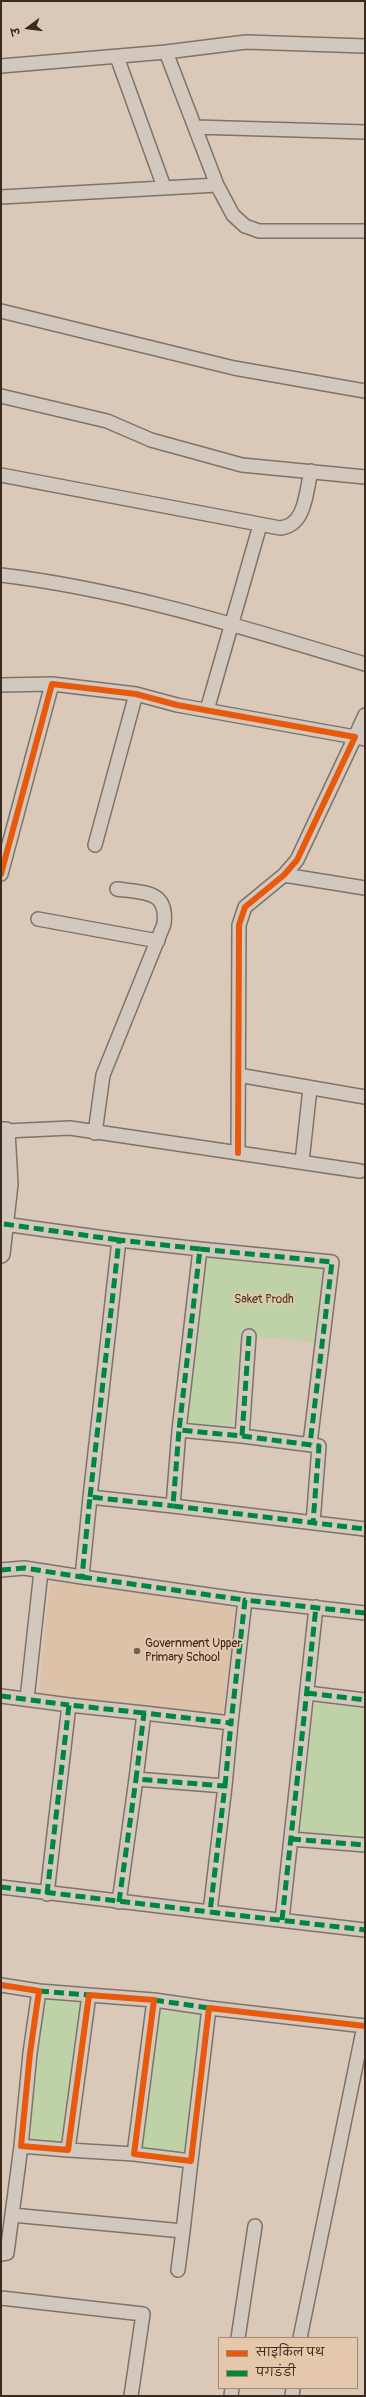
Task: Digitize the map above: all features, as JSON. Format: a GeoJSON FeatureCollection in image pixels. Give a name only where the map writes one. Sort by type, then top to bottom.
{"type":"FeatureCollection","features":[{"type":"Feature","properties":{"kind":"street"},"geometry":{"type":"LineString","coordinates":[[1,66],[166,52],[246,42],[365,46]]}},
{"type":"Feature","properties":{"kind":"street"},"geometry":{"type":"LineString","coordinates":[[166,52],[217,184],[233,215],[244,226],[259,231],[365,231]]}},
{"type":"Feature","properties":{"kind":"street"},"geometry":{"type":"LineString","coordinates":[[117,56],[164,188]]}},
{"type":"Feature","properties":{"kind":"street"},"geometry":{"type":"LineString","coordinates":[[195,127],[365,132]]}},
{"type":"Feature","properties":{"kind":"street"},"geometry":{"type":"LineString","coordinates":[[1,197],[217,184]]}},
{"type":"Feature","properties":{"kind":"street"},"geometry":{"type":"LineString","coordinates":[[1,311],[234,368],[365,391]]}},
{"type":"Feature","properties":{"kind":"street"},"geometry":{"type":"LineString","coordinates":[[1,396],[107,421],[150,440],[242,465],[365,477]]}},
{"type":"Feature","properties":{"kind":"street"},"geometry":{"type":"LineString","coordinates":[[1,475],[280,528],[295,524],[299,518],[311,471]]}},
{"type":"Feature","properties":{"kind":"street"},"geometry":{"type":"LineString","coordinates":[[207,710],[230,624],[260,525]]}},
{"type":"Feature","properties":{"kind":"street"},"geometry":{"type":"LineString","coordinates":[[1,575],[42,580],[149,601],[365,664]]}},
{"type":"Feature","properties":{"kind":"street"},"geometry":{"type":"LineString","coordinates":[[1,685],[52,684],[136,694],[207,710],[360,738]]}},
{"type":"Feature","properties":{"kind":"street"},"geometry":{"type":"LineString","coordinates":[[1,874],[52,684]]}},
{"type":"Feature","properties":{"kind":"street"},"geometry":{"type":"LineString","coordinates":[[95,845],[136,694]]}},
{"type":"Feature","properties":{"kind":"street"},"geometry":{"type":"LineString","coordinates":[[238,1153],[239,924],[245,907],[284,875],[297,860],[360,738],[365,715]]}},
{"type":"Feature","properties":{"kind":"street"},"geometry":{"type":"LineString","coordinates":[[284,875],[365,888]]}},
{"type":"Feature","properties":{"kind":"street"},"geometry":{"type":"LineString","coordinates":[[95,1133],[103,1075],[158,941],[166,914],[161,901],[153,895],[117,889]]}},
{"type":"Feature","properties":{"kind":"street"},"geometry":{"type":"LineString","coordinates":[[38,919],[158,941]]}},
{"type":"Feature","properties":{"kind":"street"},"geometry":{"type":"LineString","coordinates":[[238,1075],[365,1097]]}},
{"type":"Feature","properties":{"kind":"street"},"geometry":{"type":"LineString","coordinates":[[302,1162],[310,1088]]}},
{"type":"Feature","properties":{"kind":"street"},"geometry":{"type":"LineString","coordinates":[[1,1254],[9,1184],[3,1131],[70,1128],[95,1133],[360,1171]]}},
{"type":"Feature","properties":{"kind":"street"},"geometry":{"type":"LineString","coordinates":[[4,1224],[119,1240],[332,1262],[310,1444]]}},
{"type":"Feature","properties":{"kind":"street"},"geometry":{"type":"LineString","coordinates":[[82,1577],[119,1240]]}},
{"type":"Feature","properties":{"kind":"street"},"geometry":{"type":"LineString","coordinates":[[173,1506],[179,1430],[200,1249]]}},
{"type":"Feature","properties":{"kind":"street"},"geometry":{"type":"LineString","coordinates":[[242,1436],[249,1336]]}},
{"type":"Feature","properties":{"kind":"street"},"geometry":{"type":"LineString","coordinates":[[179,1430],[320,1446],[313,1523]]}},
{"type":"Feature","properties":{"kind":"street"},"geometry":{"type":"LineString","coordinates":[[90,1497],[365,1529]]}},
{"type":"Feature","properties":{"kind":"street"},"geometry":{"type":"LineString","coordinates":[[1,1570],[24,1568],[245,1600],[365,1613]]}},
{"type":"Feature","properties":{"kind":"street"},"geometry":{"type":"LineString","coordinates":[[27,1699],[41,1571]]}},
{"type":"Feature","properties":{"kind":"street"},"geometry":{"type":"LineString","coordinates":[[210,1912],[245,1600]]}},
{"type":"Feature","properties":{"kind":"street"},"geometry":{"type":"LineString","coordinates":[[282,1920],[316,1607]]}},
{"type":"Feature","properties":{"kind":"street"},"geometry":{"type":"LineString","coordinates":[[307,1693],[365,1700]]}},
{"type":"Feature","properties":{"kind":"street"},"geometry":{"type":"LineString","coordinates":[[1,1696],[231,1723]]}},
{"type":"Feature","properties":{"kind":"street"},"geometry":{"type":"LineString","coordinates":[[47,1894],[69,1705]]}},
{"type":"Feature","properties":{"kind":"street"},"geometry":{"type":"LineString","coordinates":[[120,1902],[144,1713]]}},
{"type":"Feature","properties":{"kind":"street"},"geometry":{"type":"LineString","coordinates":[[136,1779],[225,1786]]}},
{"type":"Feature","properties":{"kind":"street"},"geometry":{"type":"LineString","coordinates":[[291,1839],[365,1845]]}},
{"type":"Feature","properties":{"kind":"street"},"geometry":{"type":"LineString","coordinates":[[1,1887],[47,1894],[365,1930]]}},
{"type":"Feature","properties":{"kind":"street"},"geometry":{"type":"LineString","coordinates":[[1,1986],[39,1991],[154,2000],[364,2026],[300,2337]]}},
{"type":"Feature","properties":{"kind":"street"},"geometry":{"type":"LineString","coordinates":[[1,2254],[7,2253],[21,2146],[30,2053],[39,1991]]}},
{"type":"Feature","properties":{"kind":"street"},"geometry":{"type":"LineString","coordinates":[[68,2150],[89,1995]]}},
{"type":"Feature","properties":{"kind":"street"},"geometry":{"type":"LineString","coordinates":[[134,2154],[154,2000]]}},
{"type":"Feature","properties":{"kind":"street"},"geometry":{"type":"LineString","coordinates":[[178,2270],[210,2008]]}},
{"type":"Feature","properties":{"kind":"street"},"geometry":{"type":"LineString","coordinates":[[21,2146],[134,2154],[191,2161]]}},
{"type":"Feature","properties":{"kind":"street"},"geometry":{"type":"LineString","coordinates":[[12,2215],[183,2231]]}},
{"type":"Feature","properties":{"kind":"street"},"geometry":{"type":"LineString","coordinates":[[238,2337],[255,2226]]}},
{"type":"Feature","properties":{"kind":"street"},"geometry":{"type":"LineString","coordinates":[[1,2298],[142,2314],[131,2396]]}},
{"type":"Feature","properties":{"kind":"shaded area","name":"Government Upper Primary School"},"geometry":{"type":"Polygon","coordinates":[[[50,1580],[236,1608],[223,1715],[39,1694],[50,1580]]]}},
{"type":"Feature","properties":{"kind":"green space","name":"Saket Prodh"},"geometry":{"type":"Polygon","coordinates":[[[205,1256],[326,1268],[322,1343],[240,1335],[232,1430],[185,1425],[205,1256]]]}},
{"type":"Feature","properties":{"kind":"green space"},"geometry":{"type":"Polygon","coordinates":[[[315,1703],[365,1708],[365,1837],[298,1833],[315,1703]]]}},
{"type":"Feature","properties":{"kind":"green space"},"geometry":{"type":"Polygon","coordinates":[[[44,1999],[83,2001],[63,2144],[26,2141],[44,1999]]]}},
{"type":"Feature","properties":{"kind":"green space"},"geometry":{"type":"Polygon","coordinates":[[[158,2011],[204,2012],[187,2155],[140,2151],[158,2011]]]}},
{"type":"Feature","properties":{"kind":"marked path"},"geometry":{"type":"LineString","coordinates":[[4,1224],[119,1240]]}},
{"type":"Feature","properties":{"kind":"marked path"},"geometry":{"type":"LineString","coordinates":[[90,1497],[119,1240],[200,1249],[179,1430]]}},
{"type":"Feature","properties":{"kind":"marked path"},"geometry":{"type":"LineString","coordinates":[[200,1249],[332,1262],[310,1444]]}},
{"type":"Feature","properties":{"kind":"marked path"},"geometry":{"type":"LineString","coordinates":[[249,1336],[242,1436],[179,1430],[173,1506],[365,1529]]}},
{"type":"Feature","properties":{"kind":"marked path"},"geometry":{"type":"LineString","coordinates":[[242,1436],[319,1446],[313,1523]]}},
{"type":"Feature","properties":{"kind":"marked path"},"geometry":{"type":"LineString","coordinates":[[1,1570],[24,1568],[82,1577],[90,1497],[173,1506]]}},
{"type":"Feature","properties":{"kind":"marked path"},"geometry":{"type":"LineString","coordinates":[[82,1577],[245,1600]]}},
{"type":"Feature","properties":{"kind":"marked path"},"geometry":{"type":"LineString","coordinates":[[365,1613],[245,1600],[231,1723],[144,1713],[136,1779],[225,1786],[210,1912],[365,1930]]}},
{"type":"Feature","properties":{"kind":"marked path"},"geometry":{"type":"LineString","coordinates":[[282,1920],[316,1607]]}},
{"type":"Feature","properties":{"kind":"marked path"},"geometry":{"type":"LineString","coordinates":[[307,1693],[365,1700]]}},
{"type":"Feature","properties":{"kind":"marked path"},"geometry":{"type":"LineString","coordinates":[[1,1696],[69,1705]]}},
{"type":"Feature","properties":{"kind":"marked path"},"geometry":{"type":"LineString","coordinates":[[47,1894],[69,1705],[144,1713]]}},
{"type":"Feature","properties":{"kind":"marked path"},"geometry":{"type":"LineString","coordinates":[[225,1786],[231,1723]]}},
{"type":"Feature","properties":{"kind":"marked path"},"geometry":{"type":"LineString","coordinates":[[119,1902],[136,1779]]}},
{"type":"Feature","properties":{"kind":"marked path"},"geometry":{"type":"LineString","coordinates":[[291,1839],[365,1845]]}},
{"type":"Feature","properties":{"kind":"marked path"},"geometry":{"type":"LineString","coordinates":[[1,1887],[210,1912]]}},
{"type":"Feature","properties":{"kind":"marked path"},"geometry":{"type":"LineString","coordinates":[[39,1991],[89,1995]]}},
{"type":"Feature","properties":{"kind":"marked path"},"geometry":{"type":"LineString","coordinates":[[154,2000],[209,2008]]}},
{"type":"Feature","properties":{"kind":"cycle path"},"geometry":{"type":"LineString","coordinates":[[1,874],[52,684],[136,694],[177,705],[355,737],[297,860],[284,875],[245,907],[239,925],[238,1153]]}},
{"type":"Feature","properties":{"kind":"cycle path"},"geometry":{"type":"LineString","coordinates":[[1,1985],[39,1991],[30,2053],[21,2146],[68,2150],[89,1995],[154,2000],[134,2154],[191,2161],[209,2008],[365,2026]]}},
{"type":"Feature","properties":{"kind":"place","name":"Government Upper Primary School"},"geometry":{"type":"Point","coordinates":[137,1651]}}]}
